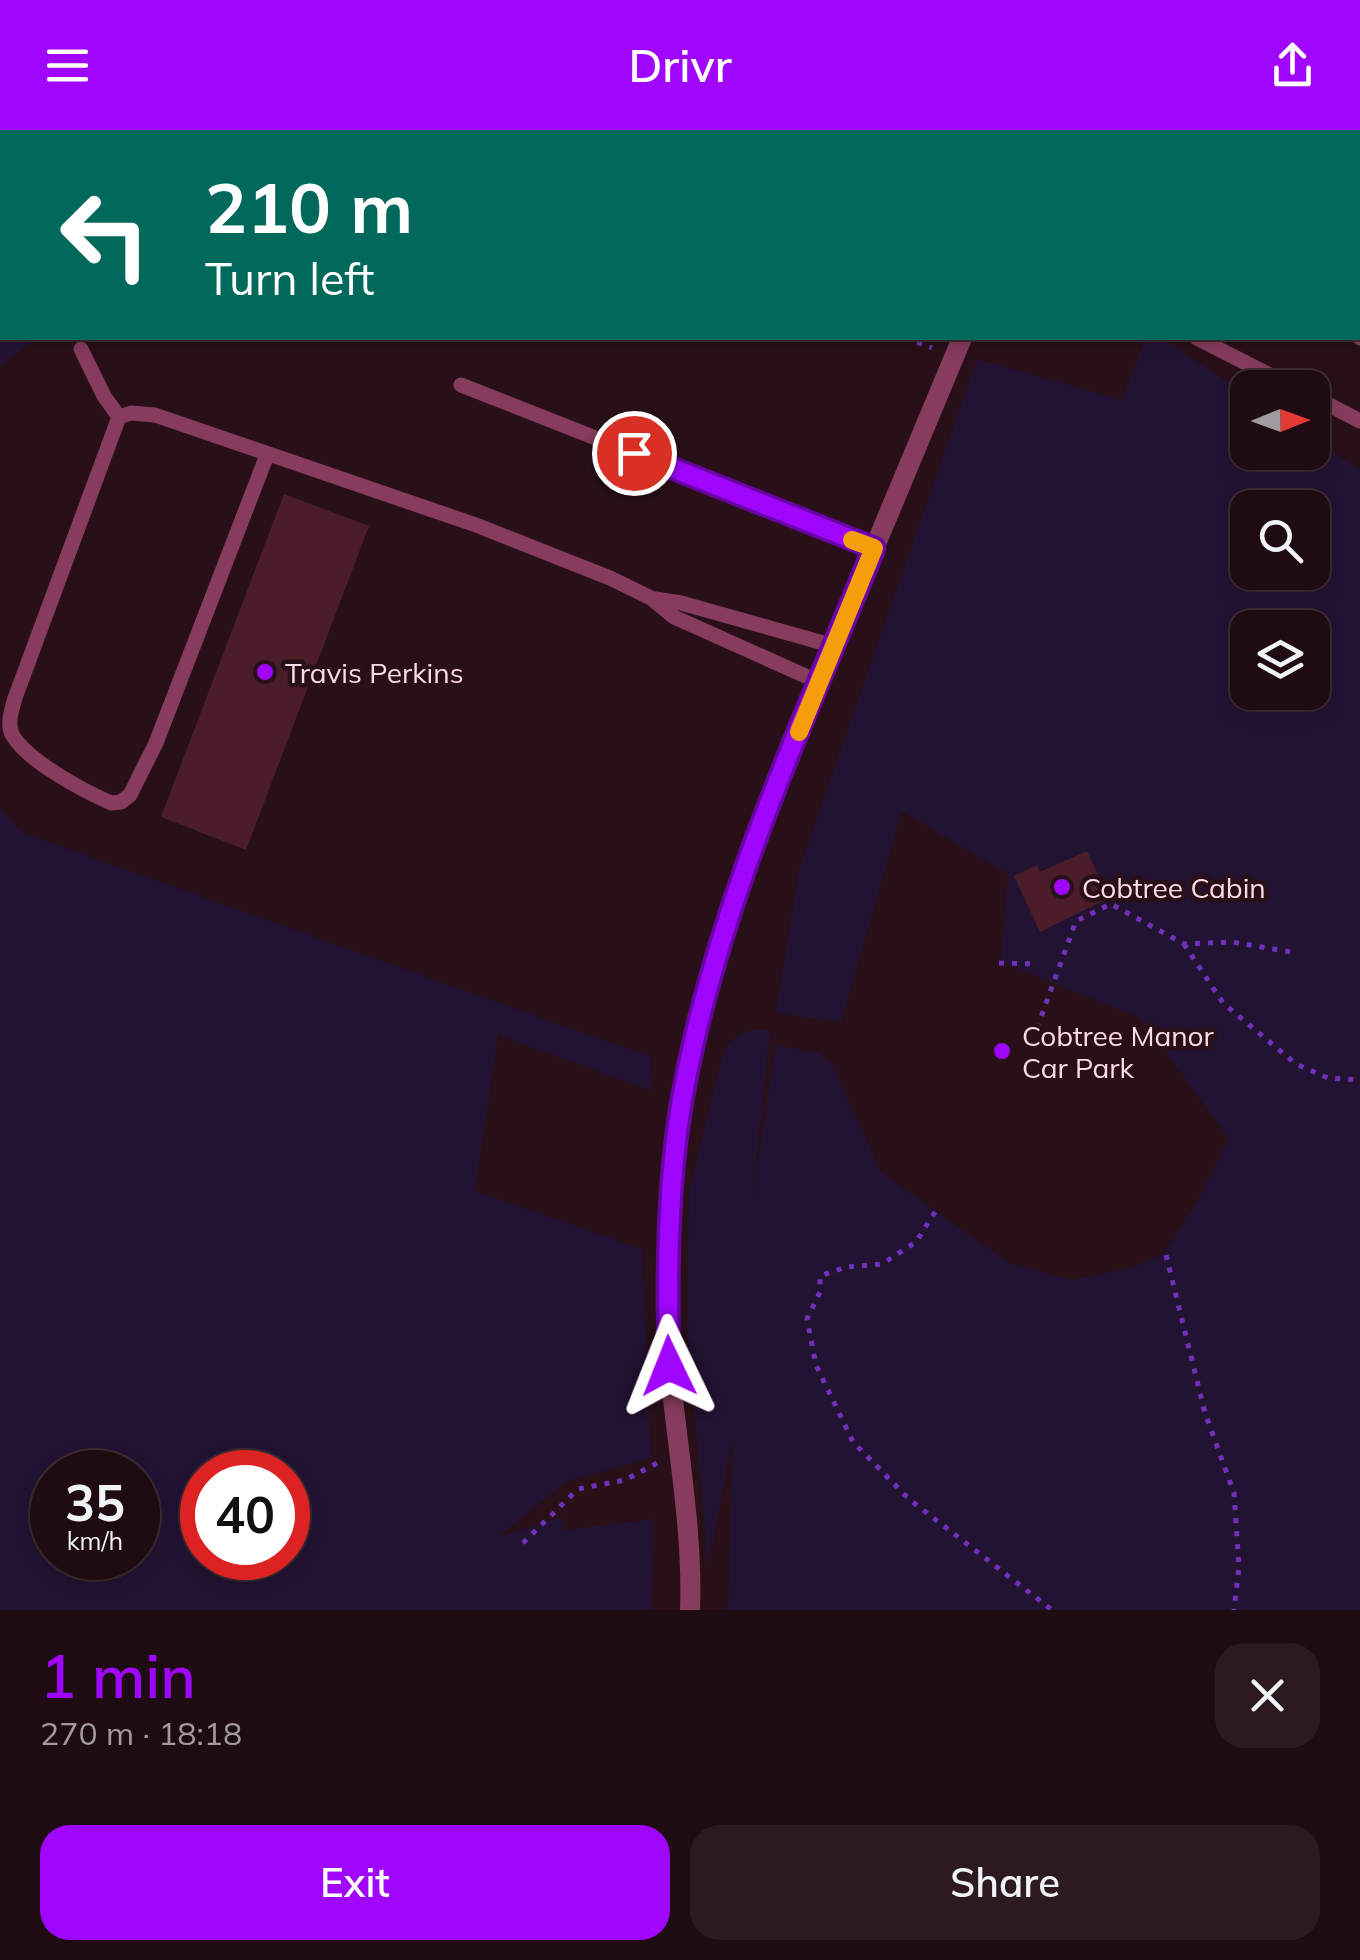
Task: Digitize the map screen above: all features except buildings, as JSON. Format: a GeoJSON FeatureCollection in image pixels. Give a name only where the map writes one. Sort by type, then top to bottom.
{"type":"FeatureCollection","features":[{"type":"Feature","properties":{"kind":"street"},"geometry":{"type":"LineString","coordinates":[[690,1610],[680,1452],[669,1366],[668,1310],[674,1169],[682,1100],[725,930],[761,824],[961,340]]}},
{"type":"Feature","properties":{"kind":"lane"},"geometry":{"type":"LineString","coordinates":[[1202,340],[1261,370]]}},
{"type":"Feature","properties":{"kind":"lane"},"geometry":{"type":"LineString","coordinates":[[80,349],[119,417]]}},
{"type":"Feature","properties":{"kind":"lane"},"geometry":{"type":"LineString","coordinates":[[461,384],[874,548]]}},
{"type":"Feature","properties":{"kind":"lane"},"geometry":{"type":"LineString","coordinates":[[1330,405],[1360,421]]}},
{"type":"Feature","properties":{"kind":"lane"},"geometry":{"type":"LineString","coordinates":[[267,455],[156,743],[130,796],[111,803],[46,767],[13,736],[10,726],[16,698],[119,417],[131,412],[155,415],[476,525],[610,578],[651,598],[674,618],[820,682]]}},
{"type":"Feature","properties":{"kind":"lane"},"geometry":{"type":"LineString","coordinates":[[651,598],[834,646]]}},
{"type":"Feature","properties":{"kind":"path"},"geometry":{"type":"LineString","coordinates":[[1037,1028],[1076,922],[1111,904],[1184,944],[1222,1003],[1296,1064],[1328,1078],[1360,1080]]}},
{"type":"Feature","properties":{"kind":"path"},"geometry":{"type":"LineString","coordinates":[[1184,944],[1232,942],[1292,952]]}},
{"type":"Feature","properties":{"kind":"path"},"geometry":{"type":"LineString","coordinates":[[999,962],[1035,964]]}},
{"type":"Feature","properties":{"kind":"path"},"geometry":{"type":"LineString","coordinates":[[936,1212],[916,1242],[882,1264],[846,1266],[820,1276],[820,1292],[807,1319],[816,1365],[853,1442],[909,1499],[1052,1610]]}},
{"type":"Feature","properties":{"kind":"path"},"geometry":{"type":"LineString","coordinates":[[1166,1255],[1205,1413],[1234,1493],[1239,1567],[1234,1610]]}},
{"type":"Feature","properties":{"kind":"path"},"geometry":{"type":"LineString","coordinates":[[523,1543],[578,1489],[625,1480],[680,1452]]}},
{"type":"Feature","properties":{"kind":"shaded area"},"geometry":{"type":"Polygon","coordinates":[[[1,340],[35,340],[0,366],[1,340]]]}},
{"type":"Feature","properties":{"kind":"shaded area"},"geometry":{"type":"Polygon","coordinates":[[[1144,340],[1165,340],[1230,384],[1230,470],[1330,470],[1330,450],[1360,470],[1360,1610],[728,1610],[733,1436],[708,1567],[687,1325],[689,1192],[723,1054],[731,1041],[748,1031],[770,1031],[751,1207],[776,1045],[818,1053],[832,1064],[881,1172],[1009,1263],[1073,1280],[1134,1267],[1164,1253],[1199,1198],[1229,1138],[1140,1018],[1001,962],[1008,874],[902,811],[841,1022],[776,1013],[799,870],[977,359],[1122,400],[1144,340]]]}},
{"type":"Feature","properties":{"kind":"shaded area"},"geometry":{"type":"Polygon","coordinates":[[[0,808],[21,832],[651,1057],[652,1091],[498,1035],[475,1191],[642,1249],[651,1459],[569,1480],[498,1537],[562,1517],[565,1530],[653,1519],[652,1610],[0,1610],[0,808]]]}},
{"type":"Feature","properties":{"kind":"slow traffic"},"geometry":{"type":"LineString","coordinates":[[799,732],[874,548],[852,540]]}},
{"type":"Feature","properties":{"kind":"place","name":"Travis Perkins"},"geometry":{"type":"Point","coordinates":[265,672]}},
{"type":"Feature","properties":{"kind":"place","name":"Cobtree Cabin"},"geometry":{"type":"Point","coordinates":[1062,887]}},
{"type":"Feature","properties":{"kind":"place","name":"Cobtree Manor Car Park"},"geometry":{"type":"Point","coordinates":[1002,1051]}},
{"type":"Feature","properties":{"kind":"route"},"geometry":{"type":"LineString","coordinates":[[634,453],[874,548],[761,824],[703,1010],[682,1100],[674,1169],[669,1366]]}}]}
